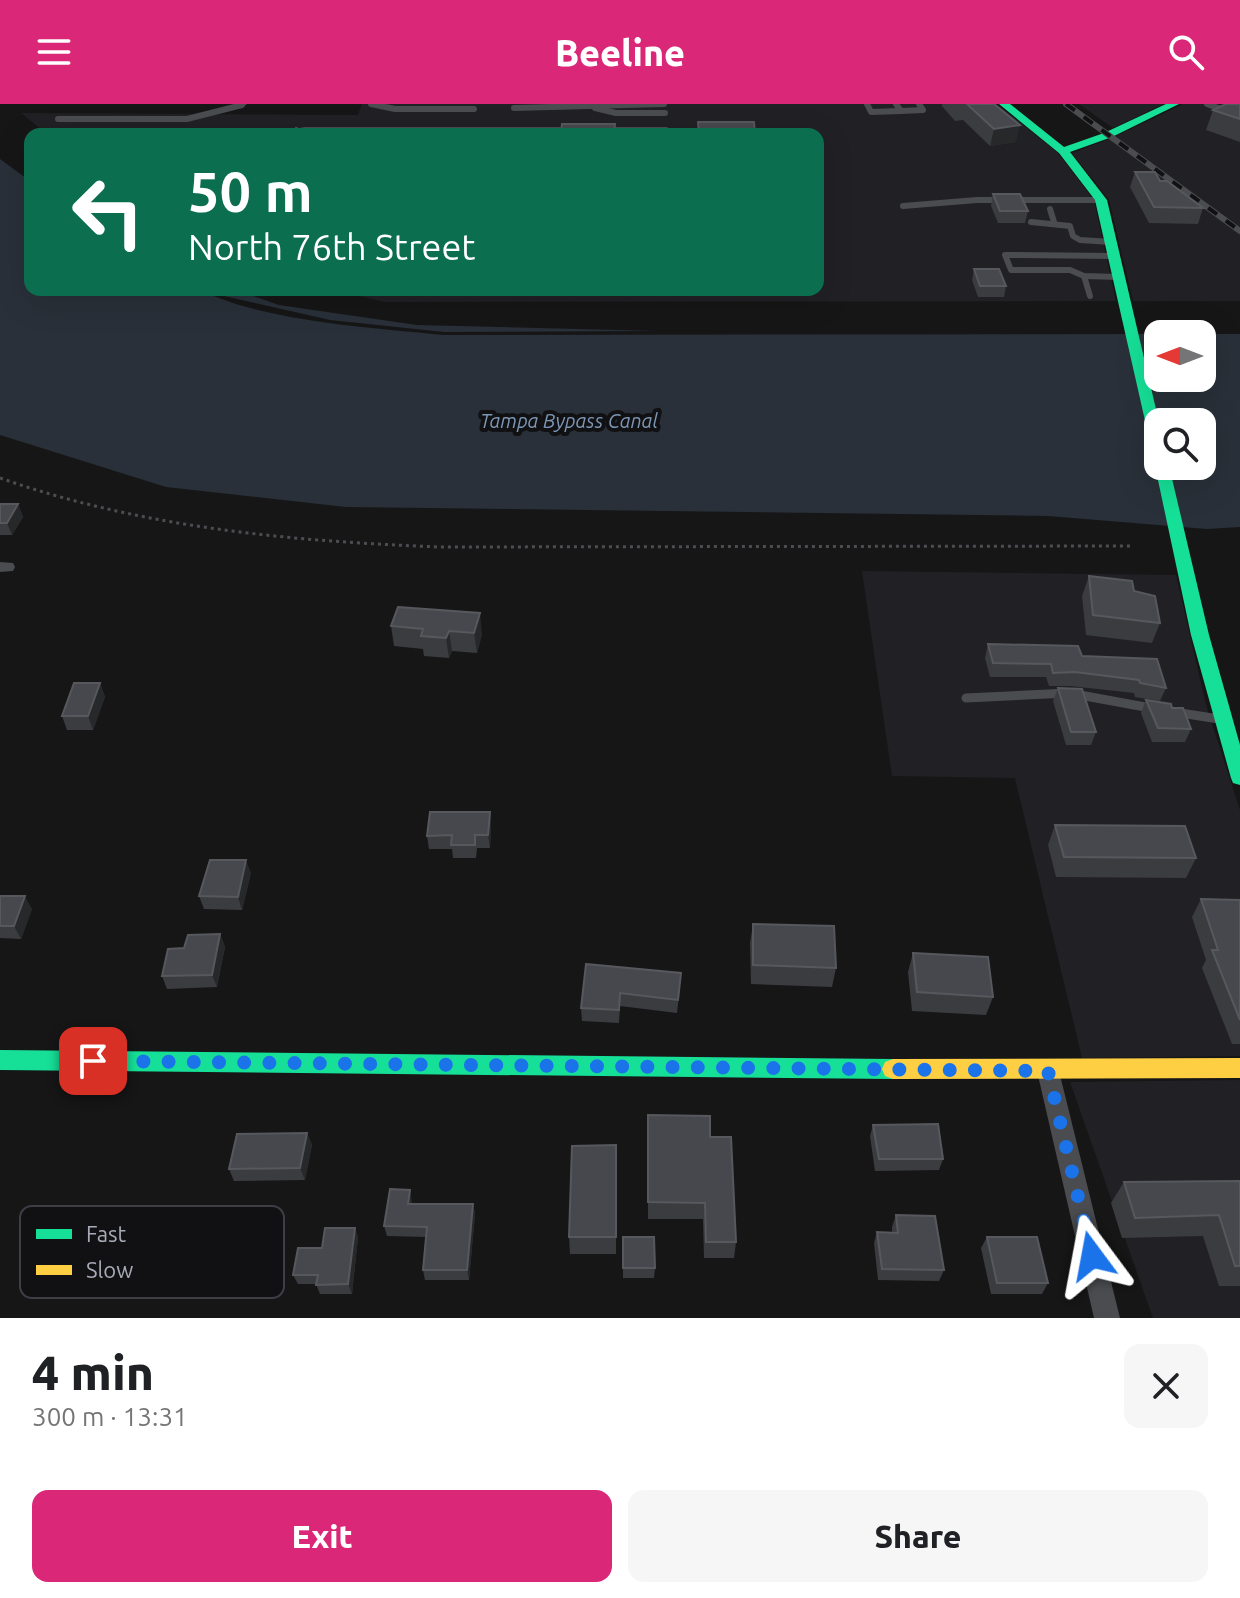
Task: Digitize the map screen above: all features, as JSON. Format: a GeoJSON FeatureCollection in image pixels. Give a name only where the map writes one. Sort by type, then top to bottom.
{"type":"FeatureCollection","features":[{"type":"Feature","properties":{"kind":"main road"},"geometry":{"type":"LineString","coordinates":[[1004,104],[1063,151],[1101,200],[1149,408]]}},
{"type":"Feature","properties":{"kind":"main road"},"geometry":{"type":"LineString","coordinates":[[1063,151],[1108,135],[1174,104]]}},
{"type":"Feature","properties":{"kind":"main road"},"geometry":{"type":"LineString","coordinates":[[1165,480],[1222,719],[1240,778]]}},
{"type":"Feature","properties":{"kind":"main road"},"geometry":{"type":"LineString","coordinates":[[0,1060],[1048,1071],[1240,1068]]}},
{"type":"Feature","properties":{"kind":"street"},"geometry":{"type":"LineString","coordinates":[[1048,1071],[1107,1318]]}},
{"type":"Feature","properties":{"kind":"lane"},"geometry":{"type":"LineString","coordinates":[[58,119],[187,119],[242,104]]}},
{"type":"Feature","properties":{"kind":"lane"},"geometry":{"type":"LineString","coordinates":[[371,104],[395,109],[474,109]]}},
{"type":"Feature","properties":{"kind":"lane"},"geometry":{"type":"LineString","coordinates":[[595,108],[605,104],[664,104],[666,128]]}},
{"type":"Feature","properties":{"kind":"lane"},"geometry":{"type":"LineString","coordinates":[[867,104],[871,112],[923,110],[919,104]]}},
{"type":"Feature","properties":{"kind":"lane"},"geometry":{"type":"LineString","coordinates":[[896,104],[901,111]]}},
{"type":"Feature","properties":{"kind":"lane"},"geometry":{"type":"LineString","coordinates":[[1207,104],[1240,116]]}},
{"type":"Feature","properties":{"kind":"lane"},"geometry":{"type":"LineString","coordinates":[[1220,109],[1232,104]]}},
{"type":"Feature","properties":{"kind":"lane"},"geometry":{"type":"LineString","coordinates":[[512,128],[514,106],[568,106],[616,113],[665,113]]}},
{"type":"Feature","properties":{"kind":"lane"},"geometry":{"type":"LineString","coordinates":[[903,206],[966,199],[1101,200]]}},
{"type":"Feature","properties":{"kind":"lane"},"geometry":{"type":"LineString","coordinates":[[1050,209],[1054,222]]}},
{"type":"Feature","properties":{"kind":"lane"},"geometry":{"type":"LineString","coordinates":[[1031,222],[1070,226],[1073,236],[1080,240],[1112,249]]}},
{"type":"Feature","properties":{"kind":"lane"},"geometry":{"type":"LineString","coordinates":[[1112,249],[1005,255],[1011,270],[1070,270],[1084,276],[1119,277]]}},
{"type":"Feature","properties":{"kind":"lane"},"geometry":{"type":"LineString","coordinates":[[1084,276],[1090,296]]}},
{"type":"Feature","properties":{"kind":"lane"},"geometry":{"type":"LineString","coordinates":[[966,698],[1069,693],[1222,719]]}},
{"type":"Feature","properties":{"kind":"path"},"geometry":{"type":"LineString","coordinates":[[0,478],[88,506],[165,524],[348,544],[440,547],[1133,546]]}},
{"type":"Feature","properties":{"kind":"shaded area"},"geometry":{"type":"Polygon","coordinates":[[[362,104],[997,104],[1057,152],[1094,200],[1116,301],[385,302],[359,296],[824,296],[824,128],[40,128],[21,113],[358,115],[362,104]]]}},
{"type":"Feature","properties":{"kind":"shaded area"},"geometry":{"type":"Polygon","coordinates":[[[1079,104],[1164,104],[1113,128],[1079,104]]]}},
{"type":"Feature","properties":{"kind":"shaded area"},"geometry":{"type":"Polygon","coordinates":[[[1183,104],[1240,104],[1240,301],[1133,301],[1109,200],[1072,153],[1183,104]]]}},
{"type":"Feature","properties":{"kind":"shaded area"},"geometry":{"type":"Polygon","coordinates":[[[862,571],[1176,575],[1206,705],[1240,810],[1240,1056],[1082,1058],[1015,778],[892,776],[862,571]]]}},
{"type":"Feature","properties":{"kind":"shaded area"},"geometry":{"type":"Polygon","coordinates":[[[1240,1080],[1240,1318],[1153,1318],[1070,1082],[1240,1080]]]}},
{"type":"Feature","properties":{"kind":"water","name":"Tampa Bypass Canal"},"geometry":{"type":"Polygon","coordinates":[[[0,159],[24,177],[24,296],[215,296],[287,316],[443,335],[1144,334],[1144,392],[1216,392],[1216,334],[1240,334],[1240,527],[1207,529],[1048,516],[346,507],[166,487],[0,435],[0,159]]]}},
{"type":"Feature","properties":{"kind":"water"},"geometry":{"type":"Polygon","coordinates":[[[224,296],[253,296],[279,305],[417,325],[658,331],[444,332],[330,320],[224,296]]]}},
{"type":"Feature","properties":{"kind":"building"},"geometry":{"type":"Polygon","coordinates":[[[967,104],[994,104],[1020,125],[994,129],[967,104]]]}},
{"type":"Feature","properties":{"kind":"building"},"geometry":{"type":"Polygon","coordinates":[[[1226,104],[1240,104],[1240,119],[1213,110],[1226,104]]]}},
{"type":"Feature","properties":{"kind":"building"},"geometry":{"type":"Polygon","coordinates":[[[698,122],[754,122],[754,128],[698,128],[698,122]]]}},
{"type":"Feature","properties":{"kind":"building"},"geometry":{"type":"Polygon","coordinates":[[[562,124],[615,124],[615,128],[562,128],[562,124]]]}},
{"type":"Feature","properties":{"kind":"building"},"geometry":{"type":"Polygon","coordinates":[[[1135,172],[1155,172],[1160,181],[1167,181],[1203,208],[1154,207],[1135,172]]]}},
{"type":"Feature","properties":{"kind":"building"},"geometry":{"type":"Polygon","coordinates":[[[993,194],[1020,194],[1028,211],[1000,211],[993,194]]]}},
{"type":"Feature","properties":{"kind":"building"},"geometry":{"type":"Polygon","coordinates":[[[974,269],[999,269],[1006,286],[980,286],[974,269]]]}},
{"type":"Feature","properties":{"kind":"building"},"geometry":{"type":"Polygon","coordinates":[[[0,504],[18,504],[7,523],[0,523],[0,504]]]}},
{"type":"Feature","properties":{"kind":"building"},"geometry":{"type":"Polygon","coordinates":[[[1089,576],[1132,581],[1134,591],[1155,596],[1160,623],[1093,615],[1089,576]]]}},
{"type":"Feature","properties":{"kind":"building"},"geometry":{"type":"Polygon","coordinates":[[[398,607],[480,613],[474,633],[449,631],[446,638],[421,636],[423,629],[391,626],[398,607]]]}},
{"type":"Feature","properties":{"kind":"building"},"geometry":{"type":"Polygon","coordinates":[[[988,644],[1078,646],[1082,656],[1157,659],[1166,688],[1140,683],[1139,680],[1075,672],[1053,673],[1051,664],[993,663],[988,644]]]}},
{"type":"Feature","properties":{"kind":"building"},"geometry":{"type":"Polygon","coordinates":[[[74,683],[100,683],[88,716],[62,716],[74,683]]]}},
{"type":"Feature","properties":{"kind":"building"},"geometry":{"type":"Polygon","coordinates":[[[1058,688],[1082,689],[1096,732],[1071,732],[1058,688]]]}},
{"type":"Feature","properties":{"kind":"building"},"geometry":{"type":"Polygon","coordinates":[[[1146,700],[1183,708],[1191,729],[1158,728],[1146,700]]]}},
{"type":"Feature","properties":{"kind":"building"},"geometry":{"type":"Polygon","coordinates":[[[430,812],[490,812],[488,835],[475,835],[475,845],[451,845],[452,835],[427,836],[430,812]]]}},
{"type":"Feature","properties":{"kind":"building"},"geometry":{"type":"Polygon","coordinates":[[[1055,825],[1185,826],[1196,858],[1064,857],[1055,825]]]}},
{"type":"Feature","properties":{"kind":"building"},"geometry":{"type":"Polygon","coordinates":[[[210,860],[246,860],[238,897],[199,896],[210,860]]]}},
{"type":"Feature","properties":{"kind":"building"},"geometry":{"type":"Polygon","coordinates":[[[0,896],[25,896],[14,926],[0,926],[0,896]]]}},
{"type":"Feature","properties":{"kind":"building"},"geometry":{"type":"Polygon","coordinates":[[[1201,899],[1240,900],[1240,1020],[1212,950],[1218,950],[1201,899]]]}},
{"type":"Feature","properties":{"kind":"building"},"geometry":{"type":"Polygon","coordinates":[[[753,924],[834,926],[836,968],[753,965],[753,924]]]}},
{"type":"Feature","properties":{"kind":"building"},"geometry":{"type":"Polygon","coordinates":[[[220,934],[212,975],[162,976],[168,949],[184,948],[188,935],[220,934]]]}},
{"type":"Feature","properties":{"kind":"building"},"geometry":{"type":"Polygon","coordinates":[[[913,953],[988,957],[993,997],[917,992],[913,953]]]}},
{"type":"Feature","properties":{"kind":"building"},"geometry":{"type":"Polygon","coordinates":[[[586,964],[681,973],[678,1000],[620,993],[619,1010],[581,1008],[586,964]]]}},
{"type":"Feature","properties":{"kind":"building"},"geometry":{"type":"Polygon","coordinates":[[[648,1115],[710,1116],[710,1137],[731,1137],[736,1242],[706,1242],[705,1203],[648,1202],[648,1115]]]}},
{"type":"Feature","properties":{"kind":"building"},"geometry":{"type":"Polygon","coordinates":[[[938,1124],[943,1159],[879,1159],[873,1125],[938,1124]]]}},
{"type":"Feature","properties":{"kind":"building"},"geometry":{"type":"Polygon","coordinates":[[[307,1133],[300,1168],[229,1169],[237,1134],[307,1133]]]}},
{"type":"Feature","properties":{"kind":"building"},"geometry":{"type":"Polygon","coordinates":[[[616,1145],[616,1237],[569,1237],[572,1146],[616,1145]]]}},
{"type":"Feature","properties":{"kind":"building"},"geometry":{"type":"Polygon","coordinates":[[[1240,1181],[1240,1266],[1235,1266],[1219,1215],[1135,1218],[1124,1182],[1240,1181]]]}},
{"type":"Feature","properties":{"kind":"building"},"geometry":{"type":"Polygon","coordinates":[[[390,1189],[410,1190],[408,1204],[473,1204],[467,1270],[423,1270],[427,1227],[384,1226],[390,1189]]]}},
{"type":"Feature","properties":{"kind":"building"},"geometry":{"type":"Polygon","coordinates":[[[896,1215],[935,1216],[944,1270],[882,1269],[877,1232],[898,1233],[896,1215]]]}},
{"type":"Feature","properties":{"kind":"building"},"geometry":{"type":"Polygon","coordinates":[[[325,1228],[355,1228],[348,1284],[316,1285],[318,1275],[293,1275],[298,1248],[322,1248],[325,1228]]]}},
{"type":"Feature","properties":{"kind":"building"},"geometry":{"type":"Polygon","coordinates":[[[623,1237],[654,1237],[655,1268],[623,1268],[623,1237]]]}},
{"type":"Feature","properties":{"kind":"building"},"geometry":{"type":"Polygon","coordinates":[[[987,1237],[1037,1237],[1048,1283],[997,1283],[987,1237]]]}},
{"type":"Feature","properties":{"kind":"railway"},"geometry":{"type":"LineString","coordinates":[[1066,104],[1240,231]]}},
{"type":"Feature","properties":{"kind":"traffic: fast"},"geometry":{"type":"LineString","coordinates":[[1004,104],[1063,151],[1101,200],[1149,408]]}},
{"type":"Feature","properties":{"kind":"traffic: fast"},"geometry":{"type":"LineString","coordinates":[[1063,151],[1108,135],[1174,104]]}},
{"type":"Feature","properties":{"kind":"traffic: fast"},"geometry":{"type":"LineString","coordinates":[[1165,480],[1200,635],[1240,778]]}},
{"type":"Feature","properties":{"kind":"traffic: fast"},"geometry":{"type":"LineString","coordinates":[[0,1060],[893,1069]]}},
{"type":"Feature","properties":{"kind":"traffic: slow"},"geometry":{"type":"LineString","coordinates":[[893,1069],[1240,1068]]}},
{"type":"Feature","properties":{"kind":"route"},"geometry":{"type":"LineString","coordinates":[[93,1061],[1048,1071],[1092,1256]]}}]}
